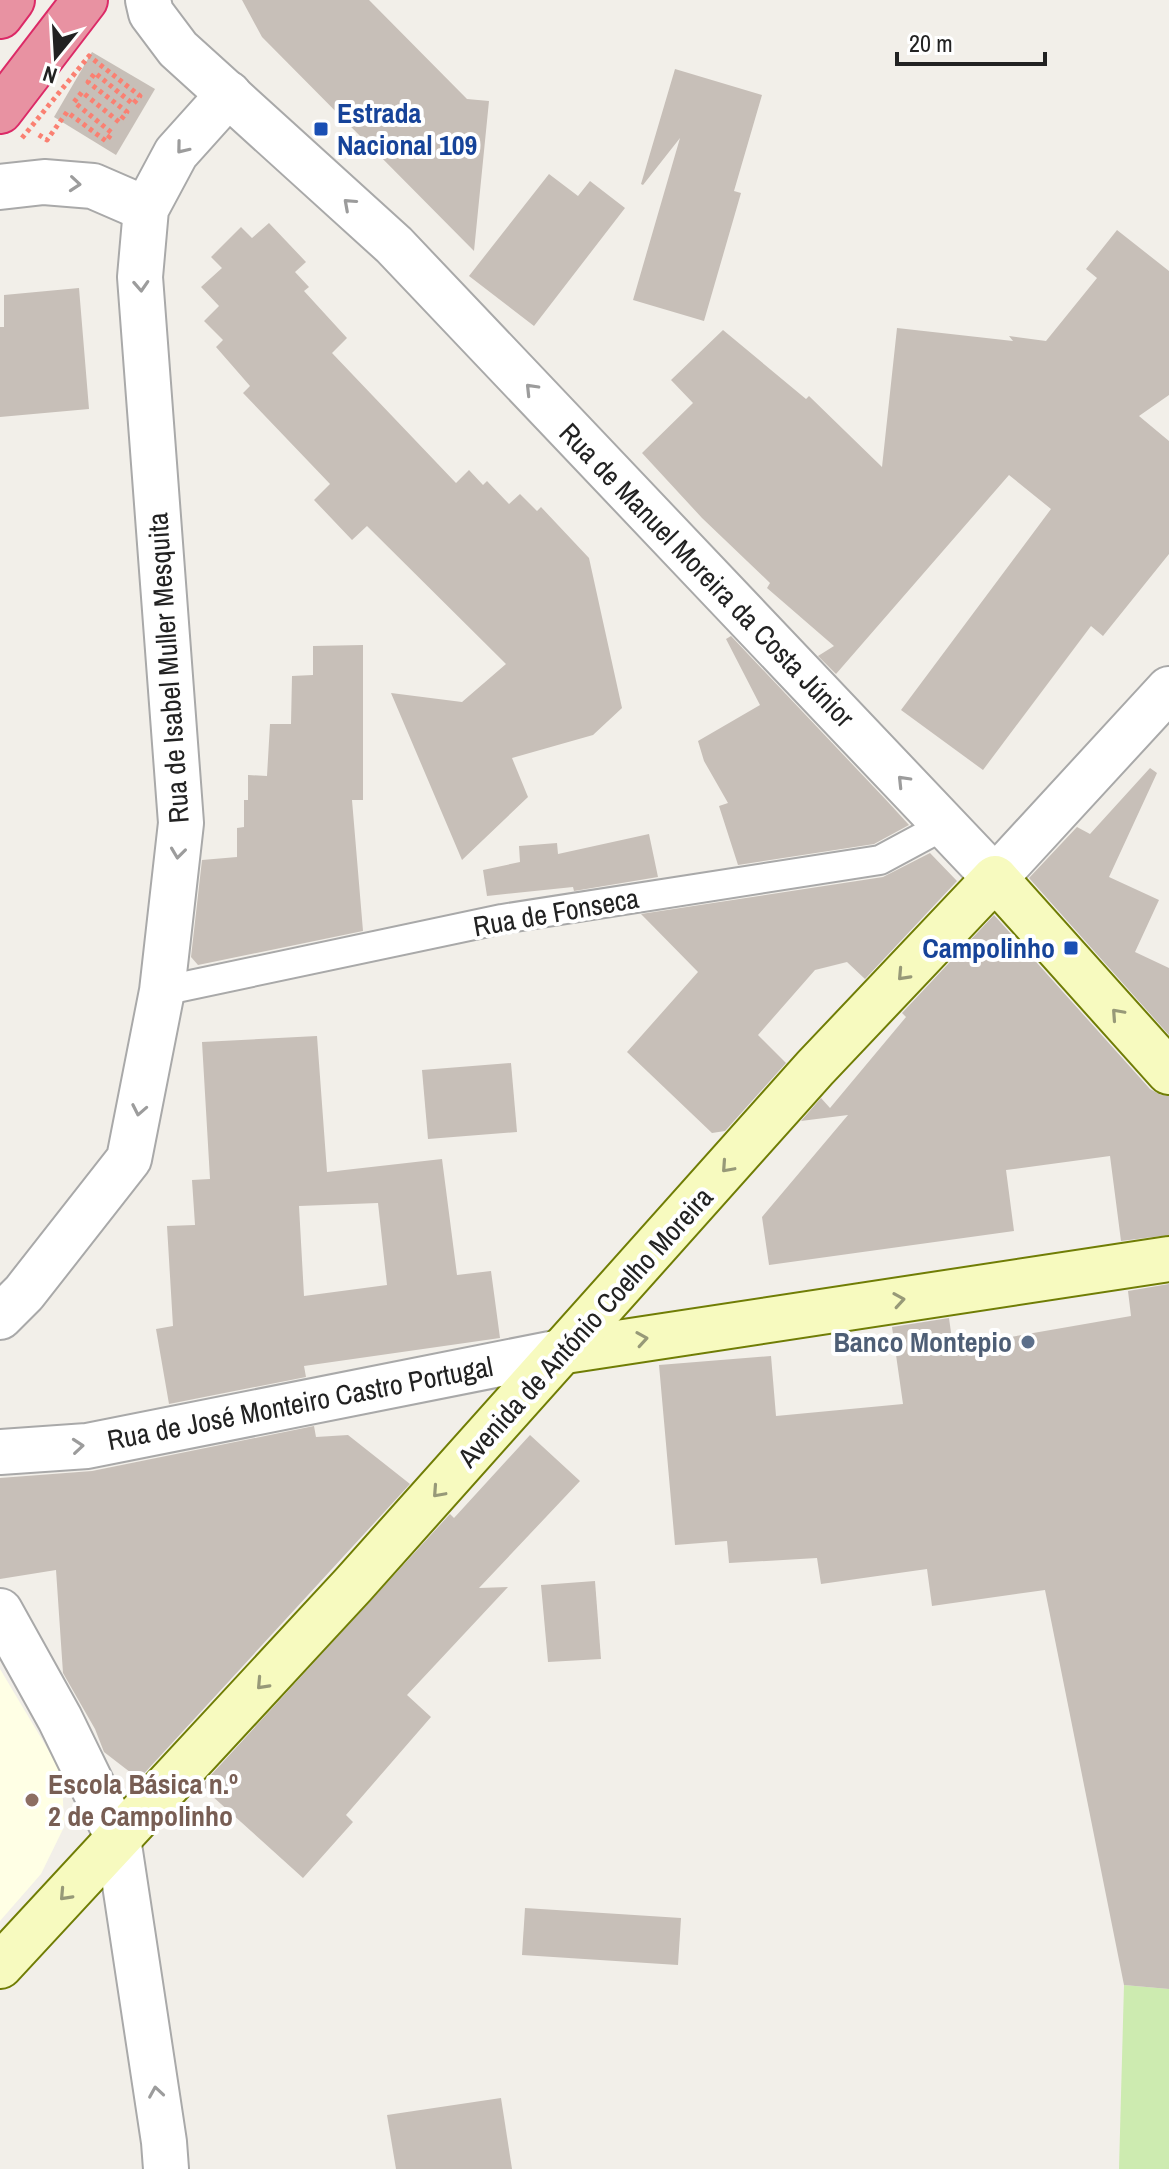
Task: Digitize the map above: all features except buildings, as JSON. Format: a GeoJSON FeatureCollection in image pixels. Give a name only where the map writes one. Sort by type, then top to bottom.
{"type":"FeatureCollection","features":[{"type":"Feature","properties":{"kind":"highway"},"geometry":{"type":"LineString","coordinates":[[0,16],[12,0]]}},
{"type":"Feature","properties":{"kind":"highway"},"geometry":{"type":"LineString","coordinates":[[19,127],[85,0]]}},
{"type":"Feature","properties":{"kind":"main road","name":"Rua de Manuel Moreira da Costa Júnior"},"geometry":{"type":"LineString","coordinates":[[995,878],[1169,1072]]}},
{"type":"Feature","properties":{"kind":"main road","name":"Avenida de António Coelho Moreira"},"geometry":{"type":"LineString","coordinates":[[0,1966],[353,1585],[815,1068],[995,878]]}},
{"type":"Feature","properties":{"kind":"main road","name":"Rua de José Monteiro Castro Portugal"},"geometry":{"type":"LineString","coordinates":[[565,1351],[1169,1259]]}},
{"type":"Feature","properties":{"kind":"street","name":"Rua de Manuel Moreira da Costa Júnior"},"geometry":{"type":"LineString","coordinates":[[148,0],[151,13],[178,49],[394,245],[995,878]]}},
{"type":"Feature","properties":{"kind":"street"},"geometry":{"type":"LineString","coordinates":[[0,187],[44,182],[93,186],[146,209],[176,153],[229,94]]}},
{"type":"Feature","properties":{"kind":"street","name":"Rua de Isabel Muller Mesquita"},"geometry":{"type":"LineString","coordinates":[[0,1317],[24,1293],[129,1159],[162,991],[181,823],[140,277],[146,209]]}},
{"type":"Feature","properties":{"kind":"street","name":"Avenida de António Coelho Moreira"},"geometry":{"type":"LineString","coordinates":[[995,878],[1169,689]]}},
{"type":"Feature","properties":{"kind":"street","name":"Rua de José Monteiro Castro Portugal"},"geometry":{"type":"LineString","coordinates":[[0,1452],[87,1446],[565,1351]]}},
{"type":"Feature","properties":{"kind":"street"},"geometry":{"type":"LineString","coordinates":[[0,1611],[60,1719],[118,1838],[166,2169]]}},
{"type":"Feature","properties":{"kind":"lane","name":"Rua de Fonseca"},"geometry":{"type":"LineString","coordinates":[[162,991],[502,919],[880,860],[945,825]]}},
{"type":"Feature","properties":{"kind":"path"},"geometry":{"type":"LineString","coordinates":[[89,56],[140,96],[133,104],[95,73],[88,82],[127,112],[119,122],[82,92],[74,102],[112,133],[106,141],[67,112],[47,140],[19,127],[89,56]]}},
{"type":"Feature","properties":{"kind":"shaded area","name":"Escola Básica n.º 2 de Campolinho"},"geometry":{"type":"Polygon","coordinates":[[[0,1669],[62,1773],[64,1827],[41,1874],[0,1921],[0,1669]]]}},
{"type":"Feature","properties":{"kind":"green space"},"geometry":{"type":"Polygon","coordinates":[[[1124,1985],[1169,1989],[1169,2169],[1119,2169],[1124,1985]]]}},
{"type":"Feature","properties":{"kind":"place","name":"Estrada Nacional 109"},"geometry":{"type":"Point","coordinates":[321,129]}},
{"type":"Feature","properties":{"kind":"place","name":"Campolinho"},"geometry":{"type":"Point","coordinates":[1071,948]}},
{"type":"Feature","properties":{"kind":"place","name":"Banco Montepio"},"geometry":{"type":"Point","coordinates":[1028,1342]}},
{"type":"Feature","properties":{"kind":"place","name":"Escola Básica n.º 2 de Campolinho"},"geometry":{"type":"Point","coordinates":[32,1800]}}]}
